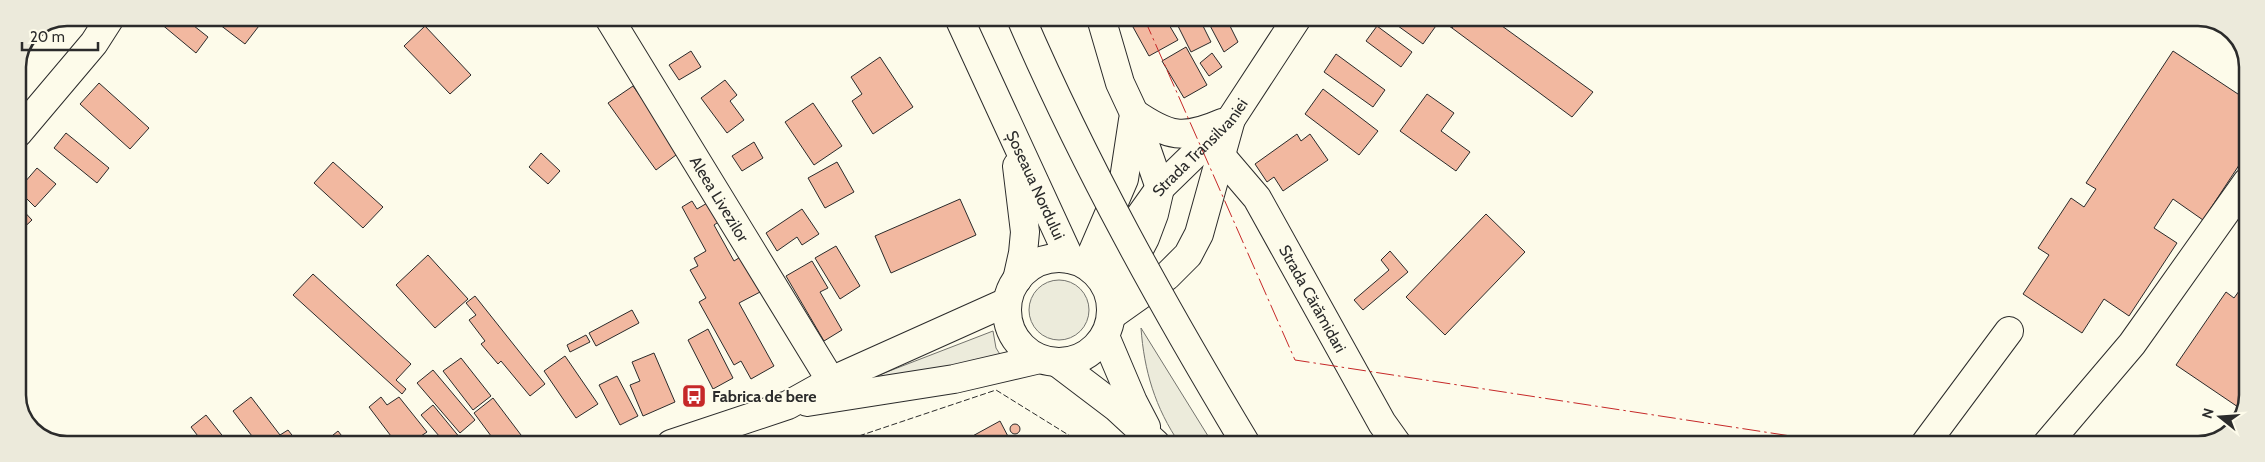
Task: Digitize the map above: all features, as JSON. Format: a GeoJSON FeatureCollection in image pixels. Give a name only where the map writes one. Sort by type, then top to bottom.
{"type":"FeatureCollection","features":[{"type":"Feature","properties":{"kind":"main road"},"geometry":{"type":"LineString","coordinates":[[26,124],[94,43],[105,26]]}},
{"type":"Feature","properties":{"kind":"main road","name":"Aleea Livezilor"},"geometry":{"type":"LineString","coordinates":[[614,26],[831,381]]}},
{"type":"Feature","properties":{"kind":"main road"},"geometry":{"type":"LineString","coordinates":[[963,26],[1012,135]]}},
{"type":"Feature","properties":{"kind":"main road"},"geometry":{"type":"LineString","coordinates":[[1025,26],[1103,193],[1194,357],[1241,436]]}},
{"type":"Feature","properties":{"kind":"main road"},"geometry":{"type":"LineString","coordinates":[[1103,26],[1120,82],[1134,113],[1160,188]]}},
{"type":"Feature","properties":{"kind":"main road","name":"Strada Transilvaniei"},"geometry":{"type":"LineString","coordinates":[[1097,290],[1160,188],[1231,119],[1292,26]]}},
{"type":"Feature","properties":{"kind":"main road"},"geometry":{"type":"LineString","coordinates":[[1134,113],[1155,128],[1176,134],[1198,133],[1231,119]]}},
{"type":"Feature","properties":{"kind":"main road","name":"Șoseaua Nordului"},"geometry":{"type":"LineString","coordinates":[[1097,290],[1124,179],[1134,113]]}},
{"type":"Feature","properties":{"kind":"main road"},"geometry":{"type":"LineString","coordinates":[[1097,290],[1167,276],[1188,255],[1199,234],[1222,157],[1231,119]]}},
{"type":"Feature","properties":{"kind":"main road","name":"Șoseaua Nordului"},"geometry":{"type":"LineString","coordinates":[[1012,135],[1097,290],[1133,402],[1151,436]]}},
{"type":"Feature","properties":{"kind":"main road","name":"Șoseaua Nordului"},"geometry":{"type":"LineString","coordinates":[[1012,135],[1026,232],[1012,291]]}},
{"type":"Feature","properties":{"kind":"main road","name":"Strada Cărămidari"},"geometry":{"type":"LineString","coordinates":[[1222,157],[1256,198],[1382,423],[1391,436]]}},
{"type":"Feature","properties":{"kind":"main road"},"geometry":{"type":"LineString","coordinates":[[2054,436],[2132,344],[2239,193]]}},
{"type":"Feature","properties":{"kind":"main road"},"geometry":{"type":"LineString","coordinates":[[1049,361],[1028,352],[1018,342],[1011,330],[1007,316],[1012,291],[1025,271],[1040,262],[1058,258],[1097,290]]}},
{"type":"Feature","properties":{"kind":"main road"},"geometry":{"type":"LineString","coordinates":[[695,436],[788,405],[954,379],[1049,361],[1077,360],[1093,350],[1097,290]]}},
{"type":"Feature","properties":{"kind":"main road"},"geometry":{"type":"LineString","coordinates":[[788,405],[831,381],[1012,291]]}},
{"type":"Feature","properties":{"kind":"main road"},"geometry":{"type":"LineString","coordinates":[[1931,436],[2009,330]]}},
{"type":"Feature","properties":{"kind":"main road","name":"Șoseaua Nordului"},"geometry":{"type":"LineString","coordinates":[[1049,361],[1102,396],[1147,436]]}},
{"type":"Feature","properties":{"kind":"shaded area"},"geometry":{"type":"Polygon","coordinates":[[[1059,280],[1075,285],[1080,289],[1084,294],[1089,310],[1084,326],[1080,331],[1075,335],[1059,340],[1043,335],[1038,331],[1034,326],[1029,310],[1034,294],[1038,289],[1043,285],[1059,280]]]}},
{"type":"Feature","properties":{"kind":"shaded area"},"geometry":{"type":"Polygon","coordinates":[[[1141,328],[1208,436],[1175,436],[1157,403],[1148,374],[1141,328]]]}},
{"type":"Feature","properties":{"kind":"shaded area"},"geometry":{"type":"Polygon","coordinates":[[[993,331],[996,348],[1001,356],[853,385],[993,331]]]}},
{"type":"Feature","properties":{"kind":"building"},"geometry":{"type":"Polygon","coordinates":[[[164,26],[194,26],[208,37],[196,53],[164,26]]]}},
{"type":"Feature","properties":{"kind":"building"},"geometry":{"type":"Polygon","coordinates":[[[221,26],[259,26],[245,44],[221,26]]]}},
{"type":"Feature","properties":{"kind":"building"},"geometry":{"type":"Polygon","coordinates":[[[425,26],[471,75],[450,94],[404,46],[425,26]]]}},
{"type":"Feature","properties":{"kind":"building"},"geometry":{"type":"Polygon","coordinates":[[[1132,26],[1170,26],[1178,40],[1149,56],[1132,26]]]}},
{"type":"Feature","properties":{"kind":"building"},"geometry":{"type":"Polygon","coordinates":[[[1178,26],[1203,26],[1211,42],[1191,52],[1178,26]]]}},
{"type":"Feature","properties":{"kind":"building"},"geometry":{"type":"Polygon","coordinates":[[[1210,26],[1230,26],[1238,42],[1224,52],[1210,26]]]}},
{"type":"Feature","properties":{"kind":"building"},"geometry":{"type":"Polygon","coordinates":[[[1377,26],[1412,52],[1401,67],[1366,41],[1377,26]]]}},
{"type":"Feature","properties":{"kind":"building"},"geometry":{"type":"Polygon","coordinates":[[[1398,26],[1436,26],[1423,44],[1398,26]]]}},
{"type":"Feature","properties":{"kind":"building"},"geometry":{"type":"Polygon","coordinates":[[[1453,26],[1502,26],[1593,92],[1572,117],[1452,28],[1453,26]]]}},
{"type":"Feature","properties":{"kind":"building"},"geometry":{"type":"Polygon","coordinates":[[[1186,47],[1207,85],[1184,98],[1162,61],[1186,47]]]}},
{"type":"Feature","properties":{"kind":"building"},"geometry":{"type":"Polygon","coordinates":[[[691,51],[701,67],[679,80],[669,65],[691,51]]]}},
{"type":"Feature","properties":{"kind":"building"},"geometry":{"type":"Polygon","coordinates":[[[2173,51],[2239,95],[2239,165],[2203,220],[2173,199],[2154,228],[2177,243],[2129,316],[2104,299],[2082,333],[2023,294],[2049,255],[2038,248],[2071,198],[2084,207],[2096,189],[2086,183],[2173,51]]]}},
{"type":"Feature","properties":{"kind":"building"},"geometry":{"type":"Polygon","coordinates":[[[1212,53],[1222,67],[1209,76],[1200,63],[1212,53]]]}},
{"type":"Feature","properties":{"kind":"building"},"geometry":{"type":"Polygon","coordinates":[[[1336,54],[1385,90],[1373,107],[1324,72],[1336,54]]]}},
{"type":"Feature","properties":{"kind":"building"},"geometry":{"type":"Polygon","coordinates":[[[880,57],[913,107],[873,134],[852,101],[862,94],[851,77],[880,57]]]}},
{"type":"Feature","properties":{"kind":"building"},"geometry":{"type":"Polygon","coordinates":[[[725,80],[737,95],[730,101],[744,120],[727,133],[701,98],[725,80]]]}},
{"type":"Feature","properties":{"kind":"building"},"geometry":{"type":"Polygon","coordinates":[[[99,83],[149,128],[130,149],[80,104],[99,83]]]}},
{"type":"Feature","properties":{"kind":"building"},"geometry":{"type":"Polygon","coordinates":[[[633,86],[680,152],[656,170],[608,103],[633,86]]]}},
{"type":"Feature","properties":{"kind":"building"},"geometry":{"type":"Polygon","coordinates":[[[1323,89],[1378,131],[1359,155],[1305,114],[1323,89]]]}},
{"type":"Feature","properties":{"kind":"building"},"geometry":{"type":"Polygon","coordinates":[[[1427,94],[1454,113],[1441,131],[1470,152],[1456,171],[1400,131],[1427,94]]]}},
{"type":"Feature","properties":{"kind":"building"},"geometry":{"type":"Polygon","coordinates":[[[813,103],[842,146],[814,165],[785,122],[813,103]]]}},
{"type":"Feature","properties":{"kind":"building"},"geometry":{"type":"Polygon","coordinates":[[[66,133],[109,168],[97,183],[54,148],[66,133]]]}},
{"type":"Feature","properties":{"kind":"building"},"geometry":{"type":"Polygon","coordinates":[[[1297,134],[1301,141],[1310,134],[1328,160],[1283,191],[1274,177],[1267,182],[1255,164],[1297,134]]]}},
{"type":"Feature","properties":{"kind":"building"},"geometry":{"type":"Polygon","coordinates":[[[754,142],[763,158],[742,171],[732,156],[754,142]]]}},
{"type":"Feature","properties":{"kind":"building"},"geometry":{"type":"Polygon","coordinates":[[[541,153],[560,171],[548,184],[529,167],[541,153]]]}},
{"type":"Feature","properties":{"kind":"building"},"geometry":{"type":"Polygon","coordinates":[[[333,162],[383,207],[363,228],[314,183],[333,162]]]}},
{"type":"Feature","properties":{"kind":"building"},"geometry":{"type":"Polygon","coordinates":[[[837,162],[854,192],[825,208],[808,178],[837,162]]]}},
{"type":"Feature","properties":{"kind":"building"},"geometry":{"type":"Polygon","coordinates":[[[37,168],[56,184],[35,207],[26,198],[26,181],[37,168]]]}},
{"type":"Feature","properties":{"kind":"building"},"geometry":{"type":"Polygon","coordinates":[[[960,199],[976,235],[891,273],[875,236],[960,199]]]}},
{"type":"Feature","properties":{"kind":"building"},"geometry":{"type":"Polygon","coordinates":[[[692,201],[697,209],[709,202],[720,221],[714,225],[734,261],[742,256],[762,291],[739,303],[774,366],[751,379],[741,361],[734,365],[699,302],[706,298],[690,270],[698,266],[694,258],[706,251],[682,207],[692,201]]]}},
{"type":"Feature","properties":{"kind":"building"},"geometry":{"type":"Polygon","coordinates":[[[802,209],[819,234],[802,245],[797,237],[777,251],[766,233],[802,209]]]}},
{"type":"Feature","properties":{"kind":"building"},"geometry":{"type":"Polygon","coordinates":[[[26,214],[32,220],[26,226],[26,214]]]}},
{"type":"Feature","properties":{"kind":"building"},"geometry":{"type":"Polygon","coordinates":[[[1486,214],[1525,252],[1445,335],[1406,297],[1486,214]]]}},
{"type":"Feature","properties":{"kind":"building"},"geometry":{"type":"Polygon","coordinates":[[[836,246],[860,286],[840,299],[815,258],[836,246]]]}},
{"type":"Feature","properties":{"kind":"building"},"geometry":{"type":"Polygon","coordinates":[[[1390,251],[1408,272],[1363,310],[1354,300],[1389,270],[1381,260],[1390,251]]]}},
{"type":"Feature","properties":{"kind":"building"},"geometry":{"type":"Polygon","coordinates":[[[428,255],[468,299],[435,328],[396,285],[428,255]]]}},
{"type":"Feature","properties":{"kind":"building"},"geometry":{"type":"Polygon","coordinates":[[[812,261],[828,288],[820,292],[842,330],[824,341],[786,276],[812,261]]]}},
{"type":"Feature","properties":{"kind":"building"},"geometry":{"type":"Polygon","coordinates":[[[313,274],[411,364],[396,380],[406,389],[402,394],[293,295],[313,274]]]}},
{"type":"Feature","properties":{"kind":"building"},"geometry":{"type":"Polygon","coordinates":[[[2239,291],[2239,395],[2237,406],[2176,365],[2226,292],[2234,298],[2239,291]]]}},
{"type":"Feature","properties":{"kind":"building"},"geometry":{"type":"Polygon","coordinates":[[[475,296],[545,384],[530,396],[501,361],[498,364],[481,344],[485,341],[469,320],[476,315],[466,303],[475,296]]]}},
{"type":"Feature","properties":{"kind":"building"},"geometry":{"type":"Polygon","coordinates":[[[632,310],[639,323],[596,346],[589,333],[632,310]]]}},
{"type":"Feature","properties":{"kind":"building"},"geometry":{"type":"Polygon","coordinates":[[[708,329],[733,378],[713,389],[688,340],[708,329]]]}},
{"type":"Feature","properties":{"kind":"building"},"geometry":{"type":"Polygon","coordinates":[[[586,335],[590,342],[570,352],[567,345],[586,335]]]}},
{"type":"Feature","properties":{"kind":"building"},"geometry":{"type":"Polygon","coordinates":[[[654,353],[675,402],[643,416],[630,385],[640,381],[632,362],[654,353]]]}},
{"type":"Feature","properties":{"kind":"building"},"geometry":{"type":"Polygon","coordinates":[[[565,356],[598,404],[576,418],[544,371],[565,356]]]}},
{"type":"Feature","properties":{"kind":"building"},"geometry":{"type":"Polygon","coordinates":[[[461,358],[491,396],[473,410],[443,371],[461,358]]]}},
{"type":"Feature","properties":{"kind":"building"},"geometry":{"type":"Polygon","coordinates":[[[433,370],[475,420],[460,433],[417,383],[433,370]]]}},
{"type":"Feature","properties":{"kind":"building"},"geometry":{"type":"Polygon","coordinates":[[[617,376],[638,416],[620,425],[599,385],[617,376]]]}},
{"type":"Feature","properties":{"kind":"building"},"geometry":{"type":"Polygon","coordinates":[[[251,397],[280,435],[288,430],[293,436],[252,436],[233,411],[251,397]]]}},
{"type":"Feature","properties":{"kind":"building"},"geometry":{"type":"Polygon","coordinates":[[[381,397],[387,405],[399,397],[427,432],[421,436],[391,436],[369,407],[381,397]]]}},
{"type":"Feature","properties":{"kind":"building"},"geometry":{"type":"Polygon","coordinates":[[[493,398],[521,435],[491,436],[474,413],[493,398]]]}},
{"type":"Feature","properties":{"kind":"building"},"geometry":{"type":"Polygon","coordinates":[[[433,405],[458,436],[439,436],[421,415],[433,405]]]}},
{"type":"Feature","properties":{"kind":"building"},"geometry":{"type":"Polygon","coordinates":[[[206,415],[223,436],[198,436],[191,427],[206,415]]]}},
{"type":"Feature","properties":{"kind":"building"},"geometry":{"type":"Polygon","coordinates":[[[1000,421],[1008,436],[973,436],[1000,421]]]}},
{"type":"Feature","properties":{"kind":"building"},"geometry":{"type":"Polygon","coordinates":[[[1015,424],[1020,429],[1015,434],[1010,429],[1015,424]]]}},
{"type":"Feature","properties":{"kind":"building"},"geometry":{"type":"Polygon","coordinates":[[[338,431],[342,436],[332,436],[338,431]]]}},
{"type":"Feature","properties":{"kind":"fence"},"geometry":{"type":"LineString","coordinates":[[859,436],[996,390],[1070,436]]}},
{"type":"Feature","properties":{"kind":"power"},"geometry":{"type":"LineString","coordinates":[[1148,26],[1295,360],[1791,436]]}},
{"type":"Feature","properties":{"kind":"place","name":"Fabrica de bere"},"geometry":{"type":"Point","coordinates":[694,396]}}]}
